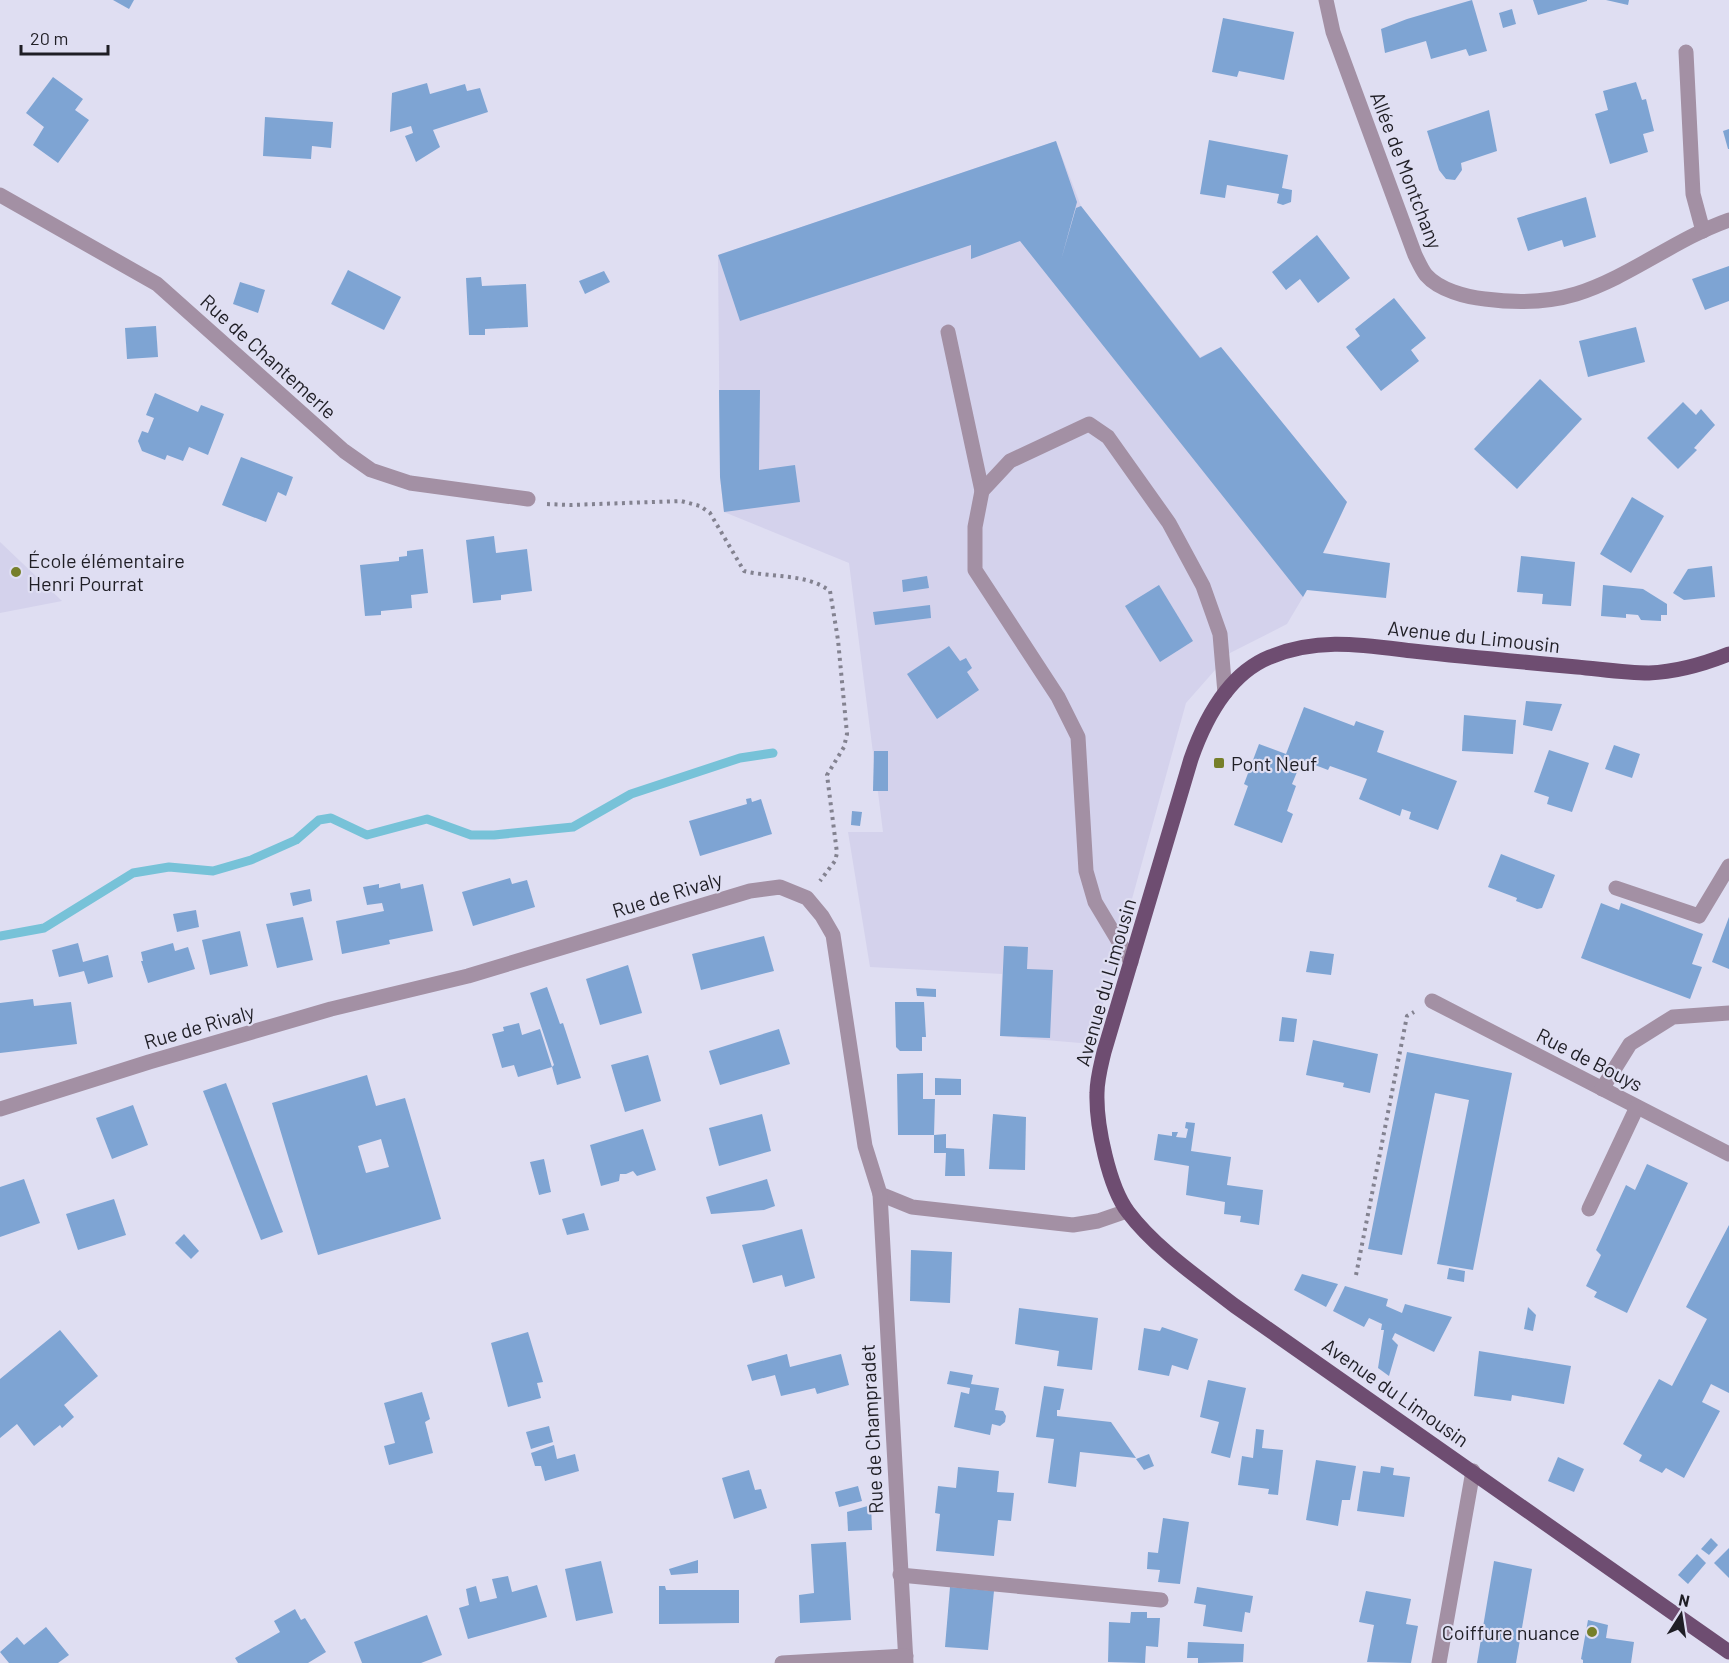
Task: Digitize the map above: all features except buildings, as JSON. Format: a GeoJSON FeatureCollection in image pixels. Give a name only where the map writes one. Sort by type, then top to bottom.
{"type":"FeatureCollection","features":[{"type":"Feature","properties":{"kind":"main road","name":"Avenue du Limousin"},"geometry":{"type":"LineString","coordinates":[[1729,654],[1680,668],[1649,673],[1329,643],[1300,647],[1268,657],[1247,670],[1211,714],[1191,759],[1104,1052],[1097,1091],[1098,1128],[1108,1166],[1127,1211],[1171,1257],[1226,1299],[1729,1652]]}},
{"type":"Feature","properties":{"kind":"street","name":"Allée de Montchany"},"geometry":{"type":"LineString","coordinates":[[1326,0],[1333,32],[1393,201],[1415,255],[1427,276],[1453,293],[1510,303],[1544,301],[1574,294],[1601,285],[1703,231],[1729,220]]}},
{"type":"Feature","properties":{"kind":"street"},"geometry":{"type":"LineString","coordinates":[[1686,52],[1693,194],[1703,231]]}},
{"type":"Feature","properties":{"kind":"street","name":"Rue de Chantemerle"},"geometry":{"type":"LineString","coordinates":[[0,195],[157,284],[335,443],[372,470],[410,483],[528,500]]}},
{"type":"Feature","properties":{"kind":"street"},"geometry":{"type":"LineString","coordinates":[[948,333],[982,491],[975,527],[975,570],[1058,697],[1078,737],[1086,871],[1095,902],[1131,962]]}},
{"type":"Feature","properties":{"kind":"street"},"geometry":{"type":"LineString","coordinates":[[982,491],[1010,461],[1069,432],[1089,424],[1108,437],[1169,523],[1203,586],[1220,633],[1226,693]]}},
{"type":"Feature","properties":{"kind":"street"},"geometry":{"type":"LineString","coordinates":[[1616,888],[1699,915],[1729,866]]}},
{"type":"Feature","properties":{"kind":"street","name":"Rue de Rivaly"},"geometry":{"type":"LineString","coordinates":[[0,1109],[320,1012],[468,976],[750,891],[780,887],[807,898]]}},
{"type":"Feature","properties":{"kind":"street"},"geometry":{"type":"LineString","coordinates":[[807,898],[822,916],[832,935],[866,1146],[880,1194],[912,1207],[1073,1225],[1098,1221],[1127,1211]]}},
{"type":"Feature","properties":{"kind":"street","name":"Rue de Bouys"},"geometry":{"type":"LineString","coordinates":[[1432,1001],[1729,1154]]}},
{"type":"Feature","properties":{"kind":"street"},"geometry":{"type":"LineString","coordinates":[[1602,1089],[1630,1044],[1673,1017],[1729,1012]]}},
{"type":"Feature","properties":{"kind":"street"},"geometry":{"type":"LineString","coordinates":[[1589,1209],[1637,1107]]}},
{"type":"Feature","properties":{"kind":"street","name":"Rue de Champradet"},"geometry":{"type":"LineString","coordinates":[[880,1194],[906,1660]]}},
{"type":"Feature","properties":{"kind":"street"},"geometry":{"type":"LineString","coordinates":[[1439,1663],[1473,1471]]}},
{"type":"Feature","properties":{"kind":"street"},"geometry":{"type":"LineString","coordinates":[[900,1575],[1161,1600]]}},
{"type":"Feature","properties":{"kind":"street"},"geometry":{"type":"LineString","coordinates":[[782,1663],[906,1660]]}},
{"type":"Feature","properties":{"kind":"path"},"geometry":{"type":"LineString","coordinates":[[528,500],[570,505],[681,501],[700,506],[710,513],[744,571],[775,574],[820,584],[830,591],[838,640],[847,734],[844,747],[826,775],[837,853],[835,861],[807,898]]}},
{"type":"Feature","properties":{"kind":"path"},"geometry":{"type":"LineString","coordinates":[[1356,1275],[1407,1016],[1432,1001]]}},
{"type":"Feature","properties":{"kind":"shaded area"},"geometry":{"type":"Polygon","coordinates":[[[1056,141],[1081,206],[1200,357],[1221,347],[1347,502],[1303,597],[1287,624],[1230,653],[1186,703],[1092,1044],[1000,1036],[1002,974],[870,967],[848,832],[883,832],[849,563],[724,512],[720,477],[718,255],[1056,141]]]}},
{"type":"Feature","properties":{"kind":"shaded area","name":"École élémentaire Henri Pourrat"},"geometry":{"type":"Polygon","coordinates":[[[0,542],[62,601],[0,613],[0,542]]]}},
{"type":"Feature","properties":{"kind":"waterway"},"geometry":{"type":"LineString","coordinates":[[0,936],[44,928],[133,873],[169,867],[213,871],[251,860],[296,840],[319,820],[331,818],[367,835],[427,819],[471,835],[573,827],[631,794],[740,758],[773,753]]}},
{"type":"Feature","properties":{"kind":"place","name":"École élémentaire Henri Pourrat"},"geometry":{"type":"Point","coordinates":[16,572]}},
{"type":"Feature","properties":{"kind":"place","name":"Pont Neuf"},"geometry":{"type":"Point","coordinates":[1219,763]}},
{"type":"Feature","properties":{"kind":"place","name":"Coiffure nuance"},"geometry":{"type":"Point","coordinates":[1592,1632]}}]}
